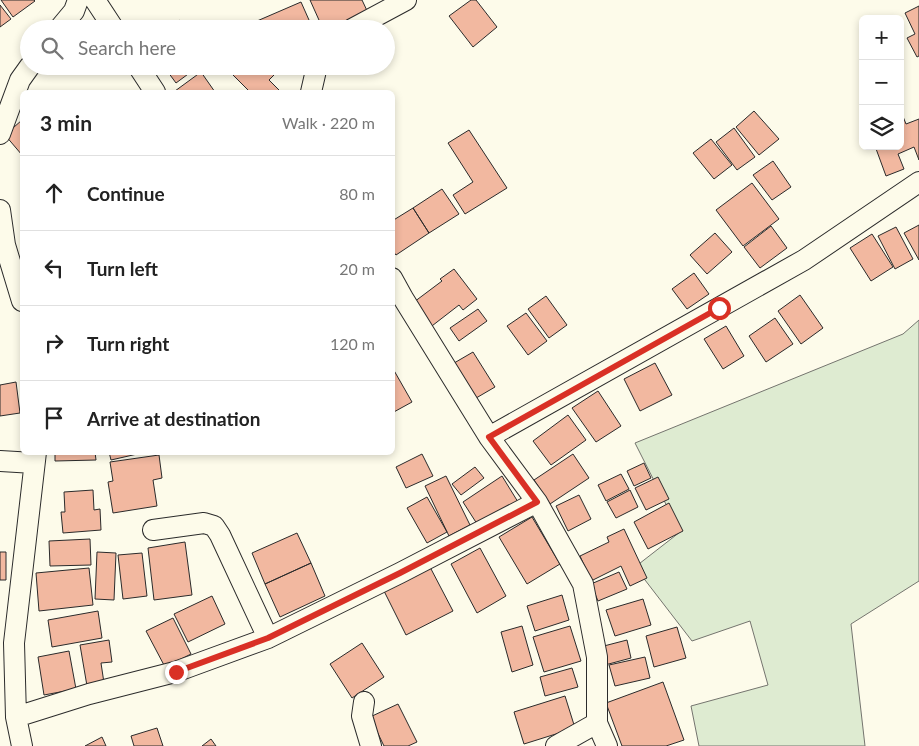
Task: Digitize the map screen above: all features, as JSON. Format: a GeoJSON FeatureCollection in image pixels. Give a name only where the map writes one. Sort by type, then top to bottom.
{"type":"FeatureCollection","features":[{"type":"Feature","properties":{"kind":"street"},"geometry":{"type":"LineString","coordinates":[[66,20],[74,11],[78,0]]}},
{"type":"Feature","properties":{"kind":"street"},"geometry":{"type":"LineString","coordinates":[[95,0],[108,20]]}},
{"type":"Feature","properties":{"kind":"street"},"geometry":{"type":"LineString","coordinates":[[369,20],[406,0]]}},
{"type":"Feature","properties":{"kind":"street"},"geometry":{"type":"LineString","coordinates":[[0,134],[24,75]]}},
{"type":"Feature","properties":{"kind":"street"},"geometry":{"type":"LineString","coordinates":[[144,75],[154,90]]}},
{"type":"Feature","properties":{"kind":"street"},"geometry":{"type":"LineString","coordinates":[[311,90],[315,75]]}},
{"type":"Feature","properties":{"kind":"street"},"geometry":{"type":"LineString","coordinates":[[489,437],[804,260],[919,182]]}},
{"type":"Feature","properties":{"kind":"street"},"geometry":{"type":"LineString","coordinates":[[0,210],[5,245],[20,294]]}},
{"type":"Feature","properties":{"kind":"street"},"geometry":{"type":"LineString","coordinates":[[395,283],[489,437],[537,502],[582,584],[597,656],[597,723],[607,746]]}},
{"type":"Feature","properties":{"kind":"street"},"geometry":{"type":"LineString","coordinates":[[0,461],[35,458],[14,643],[16,717],[22,746]]}},
{"type":"Feature","properties":{"kind":"street"},"geometry":{"type":"LineString","coordinates":[[16,717],[89,694],[176,672],[268,638],[400,573],[537,502]]}},
{"type":"Feature","properties":{"kind":"street"},"geometry":{"type":"LineString","coordinates":[[153,530],[204,523],[214,526],[268,638]]}},
{"type":"Feature","properties":{"kind":"street"},"geometry":{"type":"LineString","coordinates":[[364,702],[362,716],[370,746]]}},
{"type":"Feature","properties":{"kind":"street"},"geometry":{"type":"LineString","coordinates":[[556,746],[597,723]]}},
{"type":"Feature","properties":{"kind":"green space"},"geometry":{"type":"Polygon","coordinates":[[[919,320],[919,581],[851,624],[865,746],[699,746],[691,706],[768,685],[750,621],[692,641],[635,567],[680,532],[635,443],[903,334],[919,320]]]}},
{"type":"Feature","properties":{"kind":"building"},"geometry":{"type":"Polygon","coordinates":[[[1,0],[34,0],[35,1],[13,17],[1,0]]]}},
{"type":"Feature","properties":{"kind":"building"},"geometry":{"type":"Polygon","coordinates":[[[310,0],[362,0],[370,17],[364,20],[319,20],[310,0]]]}},
{"type":"Feature","properties":{"kind":"building"},"geometry":{"type":"Polygon","coordinates":[[[471,0],[476,0],[497,27],[473,47],[449,16],[471,0]]]}},
{"type":"Feature","properties":{"kind":"building"},"geometry":{"type":"Polygon","coordinates":[[[301,2],[309,20],[259,20],[301,2]]]}},
{"type":"Feature","properties":{"kind":"building"},"geometry":{"type":"Polygon","coordinates":[[[0,5],[11,19],[0,27],[0,5]]]}},
{"type":"Feature","properties":{"kind":"building"},"geometry":{"type":"Polygon","coordinates":[[[919,6],[919,56],[917,57],[907,38],[915,34],[905,13],[919,6]]]}},
{"type":"Feature","properties":{"kind":"building"},"geometry":{"type":"Polygon","coordinates":[[[170,75],[187,75],[176,83],[170,75]]]}},
{"type":"Feature","properties":{"kind":"building"},"geometry":{"type":"Polygon","coordinates":[[[197,75],[203,75],[214,90],[176,90],[197,75]]]}},
{"type":"Feature","properties":{"kind":"building"},"geometry":{"type":"Polygon","coordinates":[[[233,75],[274,75],[269,80],[279,90],[248,90],[233,75]]]}},
{"type":"Feature","properties":{"kind":"building"},"geometry":{"type":"Polygon","coordinates":[[[754,111],[779,139],[759,155],[736,127],[754,111]]]}},
{"type":"Feature","properties":{"kind":"building"},"geometry":{"type":"Polygon","coordinates":[[[904,119],[906,124],[919,119],[919,160],[914,147],[898,154],[904,169],[886,176],[876,150],[904,150],[904,119]]]}},
{"type":"Feature","properties":{"kind":"building"},"geometry":{"type":"Polygon","coordinates":[[[20,122],[20,153],[5,135],[20,122]]]}},
{"type":"Feature","properties":{"kind":"building"},"geometry":{"type":"Polygon","coordinates":[[[734,128],[755,157],[737,170],[716,142],[734,128]]]}},
{"type":"Feature","properties":{"kind":"building"},"geometry":{"type":"Polygon","coordinates":[[[469,130],[507,188],[465,214],[453,195],[473,182],[448,143],[469,130]]]}},
{"type":"Feature","properties":{"kind":"building"},"geometry":{"type":"Polygon","coordinates":[[[711,139],[732,165],[714,179],[693,153],[711,139]]]}},
{"type":"Feature","properties":{"kind":"building"},"geometry":{"type":"Polygon","coordinates":[[[773,161],[791,187],[772,200],[753,175],[773,161]]]}},
{"type":"Feature","properties":{"kind":"building"},"geometry":{"type":"Polygon","coordinates":[[[752,183],[779,219],[743,246],[716,210],[752,183]]]}},
{"type":"Feature","properties":{"kind":"building"},"geometry":{"type":"Polygon","coordinates":[[[442,189],[459,214],[429,233],[413,208],[442,189]]]}},
{"type":"Feature","properties":{"kind":"building"},"geometry":{"type":"Polygon","coordinates":[[[413,208],[429,233],[396,255],[395,219],[413,208]]]}},
{"type":"Feature","properties":{"kind":"building"},"geometry":{"type":"Polygon","coordinates":[[[919,225],[919,260],[904,233],[919,225]]]}},
{"type":"Feature","properties":{"kind":"building"},"geometry":{"type":"Polygon","coordinates":[[[771,226],[787,248],[760,268],[744,247],[771,226]]]}},
{"type":"Feature","properties":{"kind":"building"},"geometry":{"type":"Polygon","coordinates":[[[896,227],[913,259],[895,269],[878,236],[896,227]]]}},
{"type":"Feature","properties":{"kind":"building"},"geometry":{"type":"Polygon","coordinates":[[[715,233],[732,252],[707,274],[690,255],[715,233]]]}},
{"type":"Feature","properties":{"kind":"building"},"geometry":{"type":"Polygon","coordinates":[[[872,234],[893,267],[871,281],[850,248],[872,234]]]}},
{"type":"Feature","properties":{"kind":"building"},"geometry":{"type":"Polygon","coordinates":[[[454,269],[477,299],[463,310],[459,305],[428,329],[410,305],[442,281],[440,279],[454,269]]]}},
{"type":"Feature","properties":{"kind":"building"},"geometry":{"type":"Polygon","coordinates":[[[694,273],[709,294],[687,309],[672,289],[694,273]]]}},
{"type":"Feature","properties":{"kind":"building"},"geometry":{"type":"Polygon","coordinates":[[[800,295],[823,328],[801,344],[778,311],[800,295]]]}},
{"type":"Feature","properties":{"kind":"building"},"geometry":{"type":"Polygon","coordinates":[[[546,296],[567,325],[549,338],[528,309],[546,296]]]}},
{"type":"Feature","properties":{"kind":"building"},"geometry":{"type":"Polygon","coordinates":[[[478,309],[487,321],[459,341],[450,328],[478,309]]]}},
{"type":"Feature","properties":{"kind":"building"},"geometry":{"type":"Polygon","coordinates":[[[526,313],[547,341],[528,355],[507,326],[526,313]]]}},
{"type":"Feature","properties":{"kind":"building"},"geometry":{"type":"Polygon","coordinates":[[[775,318],[793,344],[766,362],[749,336],[775,318]]]}},
{"type":"Feature","properties":{"kind":"building"},"geometry":{"type":"Polygon","coordinates":[[[726,326],[744,356],[723,369],[704,339],[726,326]]]}},
{"type":"Feature","properties":{"kind":"building"},"geometry":{"type":"Polygon","coordinates":[[[473,352],[495,387],[471,401],[449,366],[473,352]]]}},
{"type":"Feature","properties":{"kind":"building"},"geometry":{"type":"Polygon","coordinates":[[[655,363],[672,395],[640,411],[624,379],[655,363]]]}},
{"type":"Feature","properties":{"kind":"building"},"geometry":{"type":"Polygon","coordinates":[[[395,372],[412,402],[395,411],[395,372]]]}},
{"type":"Feature","properties":{"kind":"building"},"geometry":{"type":"Polygon","coordinates":[[[16,382],[20,413],[0,416],[0,385],[16,382]]]}},
{"type":"Feature","properties":{"kind":"building"},"geometry":{"type":"Polygon","coordinates":[[[598,391],[621,426],[596,442],[572,408],[598,391]]]}},
{"type":"Feature","properties":{"kind":"building"},"geometry":{"type":"Polygon","coordinates":[[[568,415],[586,440],[551,465],[533,441],[568,415]]]}},
{"type":"Feature","properties":{"kind":"building"},"geometry":{"type":"Polygon","coordinates":[[[422,454],[433,476],[406,488],[396,467],[422,454]]]}},
{"type":"Feature","properties":{"kind":"building"},"geometry":{"type":"Polygon","coordinates":[[[573,454],[589,478],[550,504],[534,480],[573,454]]]}},
{"type":"Feature","properties":{"kind":"building"},"geometry":{"type":"Polygon","coordinates":[[[55,455],[95,455],[96,460],[55,461],[55,455]]]}},
{"type":"Feature","properties":{"kind":"building"},"geometry":{"type":"Polygon","coordinates":[[[110,455],[133,455],[111,460],[110,455]]]}},
{"type":"Feature","properties":{"kind":"building"},"geometry":{"type":"Polygon","coordinates":[[[159,455],[162,478],[153,480],[157,506],[113,513],[108,482],[113,481],[110,462],[159,455]]]}},
{"type":"Feature","properties":{"kind":"building"},"geometry":{"type":"Polygon","coordinates":[[[644,463],[651,478],[634,486],[627,471],[644,463]]]}},
{"type":"Feature","properties":{"kind":"building"},"geometry":{"type":"Polygon","coordinates":[[[475,467],[484,478],[461,495],[452,484],[475,467]]]}},
{"type":"Feature","properties":{"kind":"building"},"geometry":{"type":"Polygon","coordinates":[[[621,474],[629,489],[606,501],[598,485],[621,474]]]}},
{"type":"Feature","properties":{"kind":"building"},"geometry":{"type":"Polygon","coordinates":[[[446,476],[470,525],[449,536],[425,486],[446,476]]]}},
{"type":"Feature","properties":{"kind":"building"},"geometry":{"type":"Polygon","coordinates":[[[502,476],[518,502],[479,527],[463,502],[502,476]]]}},
{"type":"Feature","properties":{"kind":"building"},"geometry":{"type":"Polygon","coordinates":[[[658,477],[669,499],[646,510],[635,488],[658,477]]]}},
{"type":"Feature","properties":{"kind":"building"},"geometry":{"type":"Polygon","coordinates":[[[93,490],[94,510],[100,509],[101,530],[63,533],[61,512],[65,512],[64,492],[93,490]]]}},
{"type":"Feature","properties":{"kind":"building"},"geometry":{"type":"Polygon","coordinates":[[[630,490],[638,507],[616,518],[607,502],[630,490]]]}},
{"type":"Feature","properties":{"kind":"building"},"geometry":{"type":"Polygon","coordinates":[[[579,495],[591,519],[568,531],[556,506],[579,495]]]}},
{"type":"Feature","properties":{"kind":"building"},"geometry":{"type":"Polygon","coordinates":[[[427,497],[447,532],[427,543],[407,508],[427,497]]]}},
{"type":"Feature","properties":{"kind":"building"},"geometry":{"type":"Polygon","coordinates":[[[669,503],[683,531],[648,549],[634,522],[669,503]]]}},
{"type":"Feature","properties":{"kind":"building"},"geometry":{"type":"Polygon","coordinates":[[[532,517],[560,564],[527,584],[499,537],[532,517]]]}},
{"type":"Feature","properties":{"kind":"building"},"geometry":{"type":"Polygon","coordinates":[[[624,529],[647,578],[630,586],[621,566],[591,581],[580,556],[609,542],[607,537],[624,529]]]}},
{"type":"Feature","properties":{"kind":"building"},"geometry":{"type":"Polygon","coordinates":[[[297,533],[311,563],[265,584],[252,553],[297,533]]]}},
{"type":"Feature","properties":{"kind":"building"},"geometry":{"type":"Polygon","coordinates":[[[90,539],[91,565],[50,566],[49,541],[90,539]]]}},
{"type":"Feature","properties":{"kind":"building"},"geometry":{"type":"Polygon","coordinates":[[[185,542],[192,595],[154,600],[148,548],[185,542]]]}},
{"type":"Feature","properties":{"kind":"building"},"geometry":{"type":"Polygon","coordinates":[[[480,548],[506,596],[477,613],[451,564],[480,548]]]}},
{"type":"Feature","properties":{"kind":"building"},"geometry":{"type":"Polygon","coordinates":[[[0,552],[6,552],[6,580],[0,580],[0,552]]]}},
{"type":"Feature","properties":{"kind":"building"},"geometry":{"type":"Polygon","coordinates":[[[97,552],[116,553],[114,600],[95,599],[97,552]]]}},
{"type":"Feature","properties":{"kind":"building"},"geometry":{"type":"Polygon","coordinates":[[[142,553],[147,596],[123,599],[118,555],[142,553]]]}},
{"type":"Feature","properties":{"kind":"building"},"geometry":{"type":"Polygon","coordinates":[[[311,563],[325,596],[280,617],[265,584],[311,563]]]}},
{"type":"Feature","properties":{"kind":"building"},"geometry":{"type":"Polygon","coordinates":[[[430,567],[453,611],[406,635],[384,591],[430,567]]]}},
{"type":"Feature","properties":{"kind":"building"},"geometry":{"type":"Polygon","coordinates":[[[89,568],[93,605],[39,611],[36,573],[89,568]]]}},
{"type":"Feature","properties":{"kind":"building"},"geometry":{"type":"Polygon","coordinates":[[[619,572],[627,589],[598,601],[591,584],[619,572]]]}},
{"type":"Feature","properties":{"kind":"building"},"geometry":{"type":"Polygon","coordinates":[[[562,595],[569,620],[535,631],[527,606],[562,595]]]}},
{"type":"Feature","properties":{"kind":"building"},"geometry":{"type":"Polygon","coordinates":[[[212,596],[225,624],[188,642],[174,614],[212,596]]]}},
{"type":"Feature","properties":{"kind":"building"},"geometry":{"type":"Polygon","coordinates":[[[643,599],[651,625],[615,636],[606,610],[643,599]]]}},
{"type":"Feature","properties":{"kind":"building"},"geometry":{"type":"Polygon","coordinates":[[[98,611],[102,638],[52,647],[48,620],[98,611]]]}},
{"type":"Feature","properties":{"kind":"building"},"geometry":{"type":"Polygon","coordinates":[[[173,618],[191,654],[165,667],[146,631],[173,618]]]}},
{"type":"Feature","properties":{"kind":"building"},"geometry":{"type":"Polygon","coordinates":[[[522,626],[533,665],[512,672],[501,632],[522,626]]]}},
{"type":"Feature","properties":{"kind":"building"},"geometry":{"type":"Polygon","coordinates":[[[570,626],[581,661],[544,672],[533,637],[570,626]]]}},
{"type":"Feature","properties":{"kind":"building"},"geometry":{"type":"Polygon","coordinates":[[[677,627],[686,658],[654,667],[646,636],[677,627]]]}},
{"type":"Feature","properties":{"kind":"building"},"geometry":{"type":"Polygon","coordinates":[[[109,640],[112,662],[101,663],[104,683],[87,686],[80,645],[109,640]]]}},
{"type":"Feature","properties":{"kind":"building"},"geometry":{"type":"Polygon","coordinates":[[[627,640],[631,658],[605,665],[600,647],[627,640]]]}},
{"type":"Feature","properties":{"kind":"building"},"geometry":{"type":"Polygon","coordinates":[[[362,643],[384,677],[352,698],[330,664],[362,643]]]}},
{"type":"Feature","properties":{"kind":"building"},"geometry":{"type":"Polygon","coordinates":[[[69,651],[76,689],[44,695],[38,657],[69,651]]]}},
{"type":"Feature","properties":{"kind":"building"},"geometry":{"type":"Polygon","coordinates":[[[645,657],[650,678],[615,686],[609,665],[645,657]]]}},
{"type":"Feature","properties":{"kind":"building"},"geometry":{"type":"Polygon","coordinates":[[[572,668],[578,687],[545,696],[540,677],[572,668]]]}},
{"type":"Feature","properties":{"kind":"building"},"geometry":{"type":"Polygon","coordinates":[[[663,682],[684,740],[666,746],[622,746],[606,703],[663,682]]]}},
{"type":"Feature","properties":{"kind":"building"},"geometry":{"type":"Polygon","coordinates":[[[565,696],[575,728],[524,744],[514,712],[565,696]]]}},
{"type":"Feature","properties":{"kind":"building"},"geometry":{"type":"Polygon","coordinates":[[[398,704],[417,742],[408,746],[384,746],[370,717],[398,704]]]}},
{"type":"Feature","properties":{"kind":"building"},"geometry":{"type":"Polygon","coordinates":[[[157,728],[163,746],[134,746],[131,736],[157,728]]]}},
{"type":"Feature","properties":{"kind":"building"},"geometry":{"type":"Polygon","coordinates":[[[102,737],[106,746],[85,746],[102,737]]]}},
{"type":"Feature","properties":{"kind":"building"},"geometry":{"type":"Polygon","coordinates":[[[211,739],[216,746],[202,746],[211,739]]]}},
{"type":"Feature","properties":{"kind":"route"},"geometry":{"type":"LineString","coordinates":[[176,672],[268,638],[400,573],[537,502],[489,437],[719,308]]}}]}
